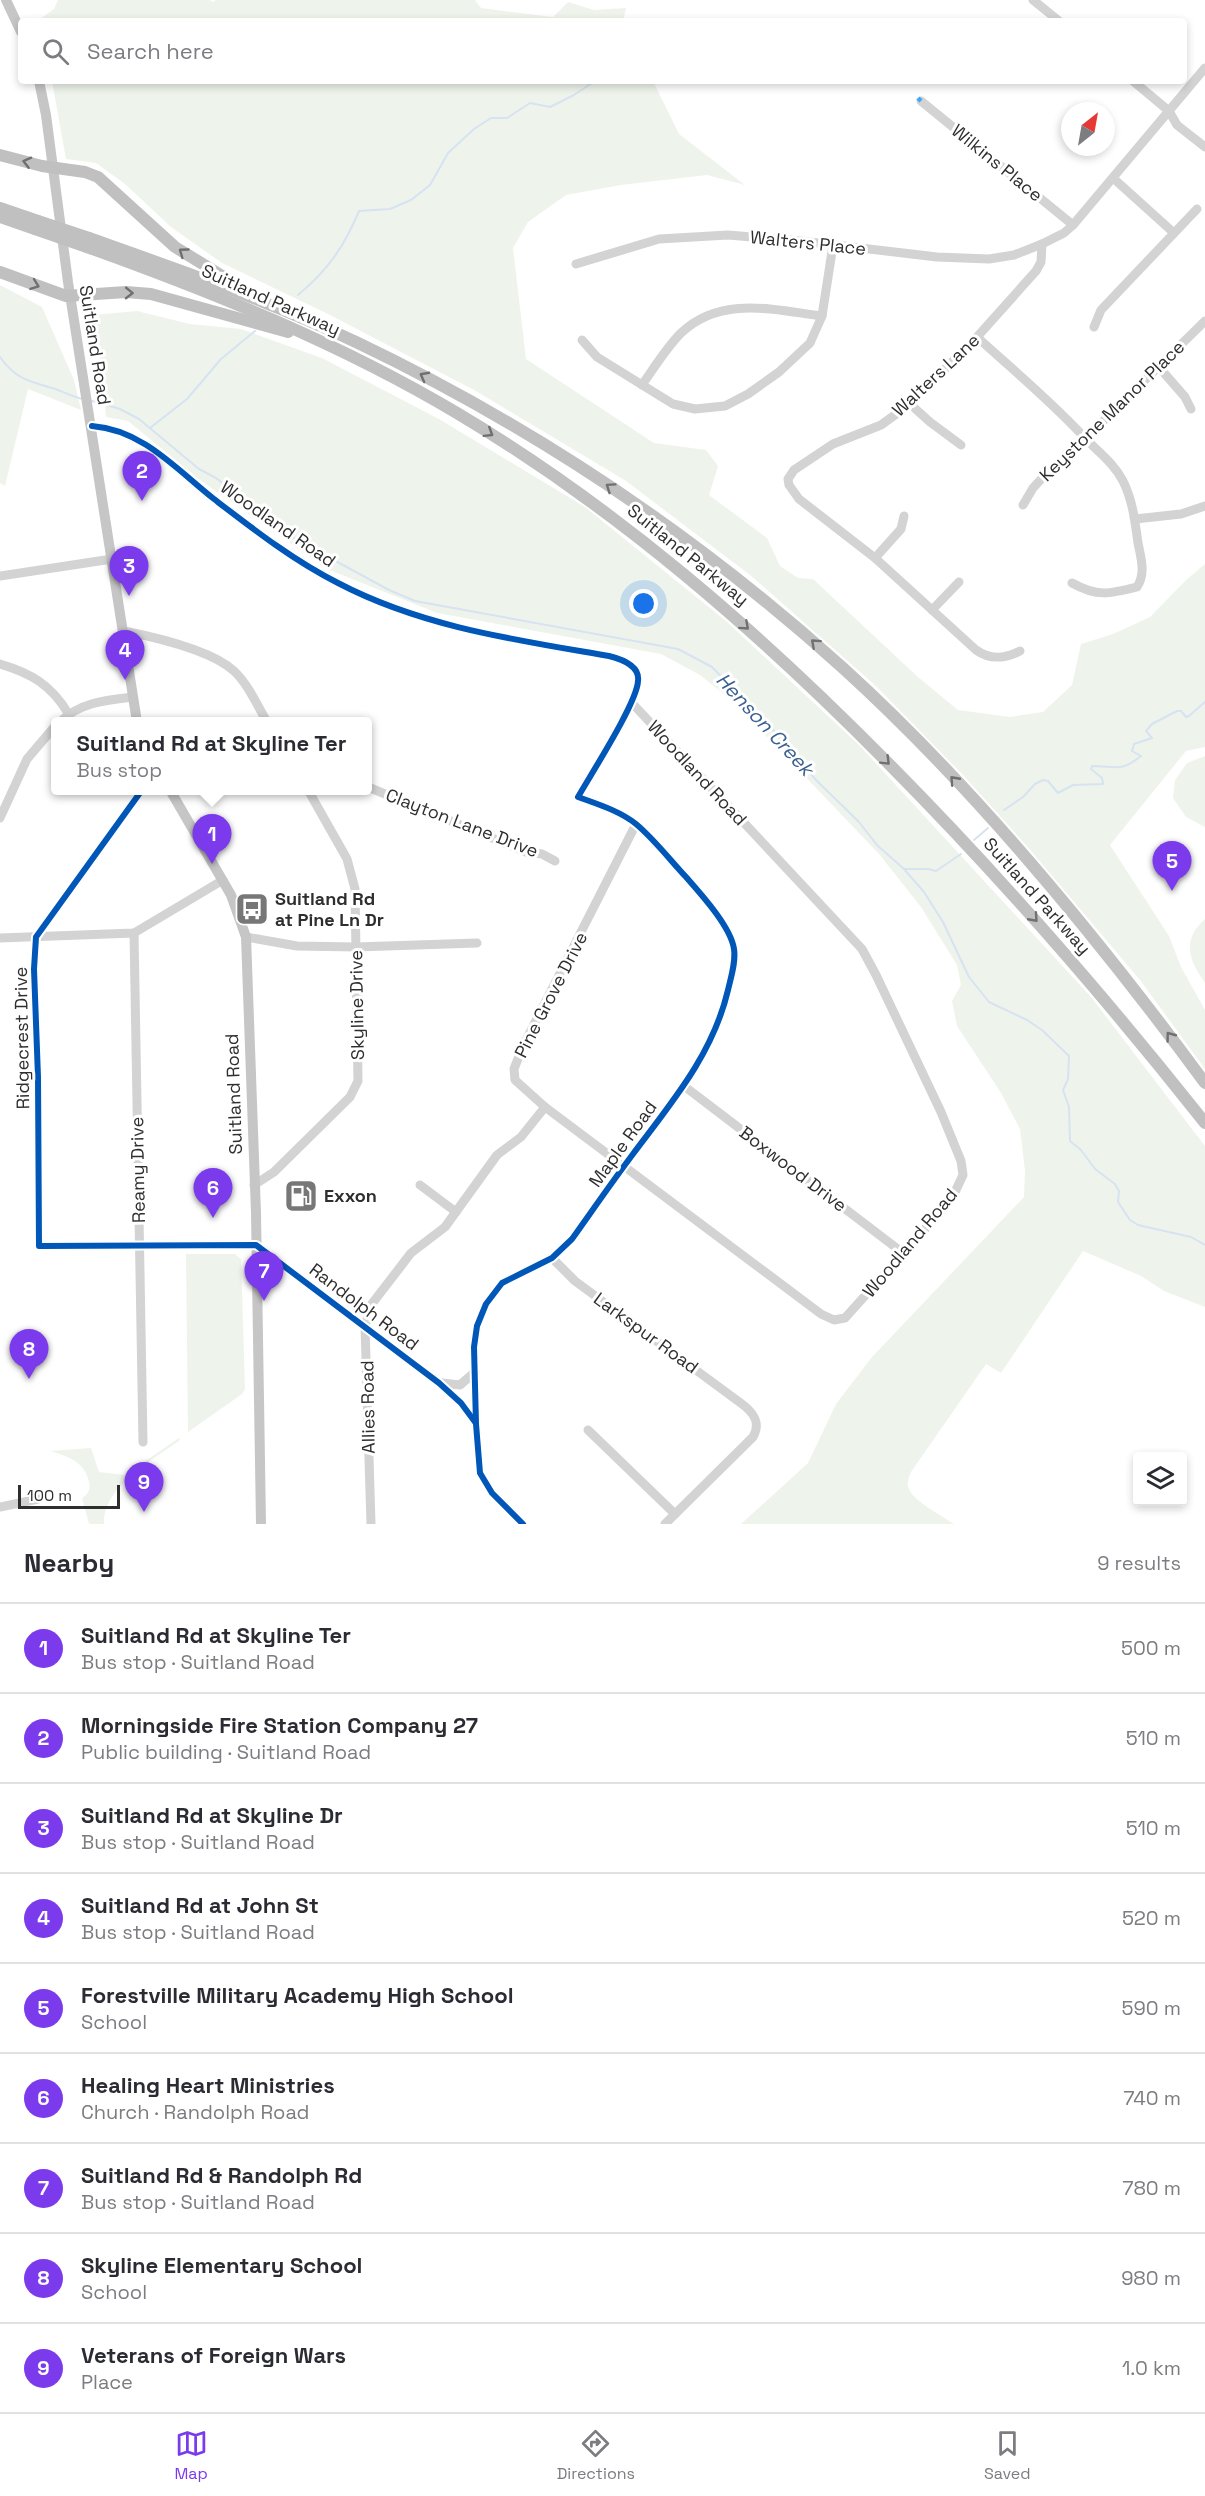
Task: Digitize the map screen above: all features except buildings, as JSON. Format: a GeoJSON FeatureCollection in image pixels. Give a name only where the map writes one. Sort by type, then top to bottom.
{"type":"FeatureCollection","features":[{"type":"Feature","properties":{"kind":"highway"},"geometry":{"type":"LineString","coordinates":[[0,155],[54,168],[81,171],[98,177],[191,258],[228,280],[274,300],[307,320]]}},
{"type":"Feature","properties":{"kind":"highway","name":"Suitland Parkway"},"geometry":{"type":"LineString","coordinates":[[0,208],[36,225],[222,285],[307,320],[442,386],[570,461],[692,544],[795,626],[886,710],[993,823],[1103,952],[1205,1083]]}},
{"type":"Feature","properties":{"kind":"highway","name":"Suitland Parkway"},"geometry":{"type":"LineString","coordinates":[[0,217],[36,225]]}},
{"type":"Feature","properties":{"kind":"highway","name":"Suitland Parkway"},"geometry":{"type":"LineString","coordinates":[[88,243],[222,296],[359,359],[455,412],[558,478],[638,536],[733,615],[861,735],[997,877],[1095,988],[1205,1123]]}},
{"type":"Feature","properties":{"kind":"highway"},"geometry":{"type":"LineString","coordinates":[[0,272],[71,296],[126,292],[159,296],[282,330],[359,359]]}},
{"type":"Feature","properties":{"kind":"main road"},"geometry":{"type":"LineString","coordinates":[[6,0],[18,26]]}},
{"type":"Feature","properties":{"kind":"main road","name":"Suitland Road"},"geometry":{"type":"LineString","coordinates":[[40,84],[136,717]]}},
{"type":"Feature","properties":{"kind":"main road","name":"Suitland Road"},"geometry":{"type":"LineString","coordinates":[[173,795],[223,880],[238,910],[246,937],[256,1245],[261,1524]]}},
{"type":"Feature","properties":{"kind":"street"},"geometry":{"type":"LineString","coordinates":[[1033,0],[1055,18]]}},
{"type":"Feature","properties":{"kind":"street"},"geometry":{"type":"LineString","coordinates":[[1042,244],[1064,233],[1073,225],[1205,68]]}},
{"type":"Feature","properties":{"kind":"street"},"geometry":{"type":"LineString","coordinates":[[1136,84],[1168,111],[1178,125],[1205,147]]}},
{"type":"Feature","properties":{"kind":"street","name":"Wilkins Place"},"geometry":{"type":"LineString","coordinates":[[917,98],[1073,225]]}},
{"type":"Feature","properties":{"kind":"street"},"geometry":{"type":"LineString","coordinates":[[1113,178],[1174,233]]}},
{"type":"Feature","properties":{"kind":"street"},"geometry":{"type":"LineString","coordinates":[[1094,327],[1101,310],[1197,208]]}},
{"type":"Feature","properties":{"kind":"street","name":"Walters Place"},"geometry":{"type":"LineString","coordinates":[[576,264],[659,240],[728,236],[989,260],[1014,255],[1042,244]]}},
{"type":"Feature","properties":{"kind":"street","name":"Walters Lane"},"geometry":{"type":"LineString","coordinates":[[1020,651],[999,658],[983,655],[965,643],[874,558],[800,499],[789,485],[788,479],[801,464],[833,444],[881,425],[910,404],[977,337],[1036,271],[1041,262],[1042,244]]}},
{"type":"Feature","properties":{"kind":"street"},"geometry":{"type":"LineString","coordinates":[[582,340],[597,357],[672,404],[713,408],[733,403],[779,372],[799,355],[816,333],[822,316],[833,245]]}},
{"type":"Feature","properties":{"kind":"street"},"geometry":{"type":"LineString","coordinates":[[642,385],[680,334],[700,320],[718,313],[745,307],[822,316]]}},
{"type":"Feature","properties":{"kind":"street","name":"Keystone Manor Place"},"geometry":{"type":"LineString","coordinates":[[1023,505],[1033,488],[1046,474],[1085,439],[1205,321]]}},
{"type":"Feature","properties":{"kind":"street"},"geometry":{"type":"LineString","coordinates":[[977,337],[1046,397],[1085,439],[1101,452],[1122,480],[1135,519],[1143,575],[1137,587],[1104,594],[1086,591],[1072,583]]}},
{"type":"Feature","properties":{"kind":"street"},"geometry":{"type":"LineString","coordinates":[[1158,366],[1185,397],[1191,409]]}},
{"type":"Feature","properties":{"kind":"street"},"geometry":{"type":"LineString","coordinates":[[910,404],[960,445]]}},
{"type":"Feature","properties":{"kind":"street","name":"Woodland Road"},"geometry":{"type":"LineString","coordinates":[[92,426],[110,428],[141,440],[215,499],[295,558],[338,584],[367,597],[447,625],[609,656],[624,661],[636,672],[639,680],[632,702],[862,949],[941,1112],[962,1161],[961,1181],[944,1209],[845,1318],[829,1319],[791,1291]]}},
{"type":"Feature","properties":{"kind":"street"},"geometry":{"type":"LineString","coordinates":[[1135,519],[1180,514],[1205,506]]}},
{"type":"Feature","properties":{"kind":"street"},"geometry":{"type":"LineString","coordinates":[[874,558],[900,530],[904,516]]}},
{"type":"Feature","properties":{"kind":"street"},"geometry":{"type":"LineString","coordinates":[[0,576],[112,559]]}},
{"type":"Feature","properties":{"kind":"street"},"geometry":{"type":"LineString","coordinates":[[932,610],[959,582]]}},
{"type":"Feature","properties":{"kind":"street"},"geometry":{"type":"LineString","coordinates":[[124,631],[179,646],[226,665],[242,681],[264,717]]}},
{"type":"Feature","properties":{"kind":"street"},"geometry":{"type":"LineString","coordinates":[[0,664],[20,670],[41,681],[53,692],[68,713]]}},
{"type":"Feature","properties":{"kind":"street"},"geometry":{"type":"LineString","coordinates":[[64,717],[68,713],[102,701],[133,698]]}},
{"type":"Feature","properties":{"kind":"street","name":"Maple Road"},"geometry":{"type":"LineString","coordinates":[[524,1524],[482,1480],[478,1461],[476,1424],[477,1326],[494,1292],[502,1283],[552,1258],[572,1239],[684,1086],[706,1053],[721,1017],[733,966],[733,946],[704,898],[636,824],[596,803],[578,797],[632,702]]}},
{"type":"Feature","properties":{"kind":"street"},"geometry":{"type":"LineString","coordinates":[[0,818],[27,759],[51,731]]}},
{"type":"Feature","properties":{"kind":"street","name":"Clayton Lane Drive"},"geometry":{"type":"LineString","coordinates":[[372,789],[526,852],[542,854],[555,861]]}},
{"type":"Feature","properties":{"kind":"street"},"geometry":{"type":"LineString","coordinates":[[36,937],[138,795]]}},
{"type":"Feature","properties":{"kind":"street","name":"Skyline Drive"},"geometry":{"type":"LineString","coordinates":[[254,1185],[274,1172],[350,1097],[355,1089],[359,1073],[355,889],[346,859],[311,795]]}},
{"type":"Feature","properties":{"kind":"street","name":"Pine Grove Drive"},"geometry":{"type":"LineString","coordinates":[[636,824],[524,1046],[514,1069],[515,1080],[545,1107],[791,1291]]}},
{"type":"Feature","properties":{"kind":"street"},"geometry":{"type":"LineString","coordinates":[[0,938],[134,933],[223,880]]}},
{"type":"Feature","properties":{"kind":"street","name":"Reamy Drive"},"geometry":{"type":"LineString","coordinates":[[134,933],[143,1442]]}},
{"type":"Feature","properties":{"kind":"street","name":"Ridgecrest Drive"},"geometry":{"type":"LineString","coordinates":[[36,937],[34,969],[38,1077],[39,1246],[139,1244]]}},
{"type":"Feature","properties":{"kind":"street"},"geometry":{"type":"LineString","coordinates":[[246,937],[297,946],[356,947],[477,943]]}},
{"type":"Feature","properties":{"kind":"street","name":"Boxwood Drive"},"geometry":{"type":"LineString","coordinates":[[684,1086],[903,1252]]}},
{"type":"Feature","properties":{"kind":"street","name":"Allies Road"},"geometry":{"type":"LineString","coordinates":[[371,1524],[366,1326],[371,1305],[411,1253],[419,1245],[438,1234],[497,1155],[521,1137],[545,1107]]}},
{"type":"Feature","properties":{"kind":"street"},"geometry":{"type":"LineString","coordinates":[[420,1185],[456,1212]]}},
{"type":"Feature","properties":{"kind":"street"},"geometry":{"type":"LineString","coordinates":[[139,1244],[256,1245]]}},
{"type":"Feature","properties":{"kind":"street","name":"Randolph Road"},"geometry":{"type":"LineString","coordinates":[[256,1245],[439,1383],[469,1411],[476,1424]]}},
{"type":"Feature","properties":{"kind":"street","name":"Larkspur Road"},"geometry":{"type":"LineString","coordinates":[[552,1258],[575,1281],[742,1404],[752,1413],[757,1422],[754,1435],[675,1514]]}},
{"type":"Feature","properties":{"kind":"street"},"geometry":{"type":"LineString","coordinates":[[439,1383],[460,1385],[475,1372]]}},
{"type":"Feature","properties":{"kind":"street"},"geometry":{"type":"LineString","coordinates":[[588,1430],[675,1514],[665,1524]]}},
{"type":"Feature","properties":{"kind":"street"},"geometry":{"type":"LineString","coordinates":[[0,1507],[38,1499]]}},
{"type":"Feature","properties":{"kind":"shaded area"},"geometry":{"type":"Polygon","coordinates":[[[58,0],[209,0],[213,2],[216,0],[475,0],[481,8],[553,17],[568,2],[594,10],[626,8],[624,18],[41,18],[54,9],[58,0]]]}},
{"type":"Feature","properties":{"kind":"shaded area"},"geometry":{"type":"Polygon","coordinates":[[[53,84],[654,84],[679,134],[745,185],[707,175],[621,185],[566,195],[528,222],[513,248],[526,359],[654,443],[706,450],[718,466],[709,495],[767,538],[780,566],[798,578],[813,579],[918,677],[958,710],[1010,717],[1043,712],[1072,685],[1081,644],[1113,634],[1150,617],[1205,564],[1205,747],[1186,751],[1110,845],[1169,936],[1181,967],[1205,1010],[1205,1069],[1140,980],[1026,845],[963,775],[876,686],[750,575],[626,481],[474,390],[328,314],[222,263],[171,227],[125,184],[96,163],[66,159],[53,84]]]}},
{"type":"Feature","properties":{"kind":"shaded area"},"geometry":{"type":"Polygon","coordinates":[[[0,285],[42,307],[74,380],[81,410],[28,389],[5,486],[0,483],[0,285]]]}},
{"type":"Feature","properties":{"kind":"shaded area"},"geometry":{"type":"Polygon","coordinates":[[[137,311],[190,324],[241,329],[322,358],[439,419],[585,507],[726,621],[859,745],[1091,997],[1205,1146],[1205,1307],[1164,1291],[1141,1276],[1083,1251],[1001,1373],[986,1364],[911,1472],[908,1486],[914,1497],[954,1524],[741,1524],[808,1463],[836,1404],[872,1357],[1024,1197],[1025,1171],[1020,1129],[1001,1093],[957,1026],[952,1001],[961,985],[957,965],[921,907],[879,854],[734,702],[700,675],[661,654],[437,613],[327,569],[200,480],[128,421],[106,417],[102,370],[93,315],[137,311]]]}},
{"type":"Feature","properties":{"kind":"shaded area"},"geometry":{"type":"Polygon","coordinates":[[[1205,756],[1205,827],[1186,817],[1173,798],[1175,780],[1187,763],[1205,756]]]}},
{"type":"Feature","properties":{"kind":"shaded area"},"geometry":{"type":"Polygon","coordinates":[[[1205,919],[1205,983],[1192,958],[1190,943],[1197,927],[1205,919]]]}},
{"type":"Feature","properties":{"kind":"shaded area"},"geometry":{"type":"Polygon","coordinates":[[[186,1254],[235,1254],[241,1259],[245,1389],[242,1394],[188,1432],[186,1254]]]}},
{"type":"Feature","properties":{"kind":"shaded area"},"geometry":{"type":"Polygon","coordinates":[[[179,1438],[180,1440],[144,1465],[120,1486],[106,1510],[104,1524],[89,1524],[82,1498],[90,1487],[84,1469],[75,1461],[50,1451],[91,1448],[99,1472],[125,1475],[179,1438]]]}},
{"type":"Feature","properties":{"kind":"waterway"},"geometry":{"type":"LineString","coordinates":[[298,295],[334,257],[359,211],[390,209],[411,200],[430,185],[448,153],[474,129],[491,118],[507,118],[530,103],[550,107],[590,84]]}},
{"type":"Feature","properties":{"kind":"waterway"},"geometry":{"type":"LineString","coordinates":[[150,428],[187,399],[221,359],[255,331]]}},
{"type":"Feature","properties":{"kind":"waterway","name":"Henson Creek"},"geometry":{"type":"LineString","coordinates":[[0,357],[17,375],[83,399]]}},
{"type":"Feature","properties":{"kind":"waterway","name":"Henson Creek"},"geometry":{"type":"LineString","coordinates":[[92,401],[120,409],[139,419],[199,469],[216,478],[297,540],[389,590],[415,601],[678,649],[712,667],[766,722],[816,780],[859,822],[877,845],[904,869],[924,892],[943,922],[969,977],[989,1002],[1027,1020],[1042,1030],[1069,1056],[1068,1079],[1063,1090],[1069,1107],[1070,1141],[1081,1150],[1095,1169],[1115,1184],[1119,1191],[1118,1202],[1130,1220],[1138,1225],[1191,1237],[1205,1245]]}},
{"type":"Feature","properties":{"kind":"waterway"},"geometry":{"type":"LineString","coordinates":[[1004,810],[1043,780],[1048,781],[1058,793],[1073,785],[1103,784],[1102,778],[1091,769],[1092,766],[1123,767],[1128,765],[1141,756],[1132,751],[1134,744],[1152,738],[1146,731],[1152,724],[1177,711],[1181,711],[1186,717],[1189,716],[1205,702]]}},
{"type":"Feature","properties":{"kind":"waterway"},"geometry":{"type":"LineString","coordinates":[[974,840],[988,828]]}},
{"type":"Feature","properties":{"kind":"waterway"},"geometry":{"type":"LineString","coordinates":[[904,869],[936,871],[961,854]]}},
{"type":"Feature","properties":{"kind":"marked path"},"geometry":{"type":"LineString","coordinates":[[918,98],[921,101]]}},
{"type":"Feature","properties":{"kind":"cycle path"},"geometry":{"type":"LineString","coordinates":[[92,426],[110,429],[143,443],[290,555],[338,583],[370,598],[403,611],[470,630],[614,657],[633,667],[638,676],[636,691],[630,705],[578,797],[623,815],[656,843],[721,921],[732,940],[734,964],[721,1013],[712,1035],[702,1056],[676,1096],[572,1239],[552,1258],[502,1283],[486,1304],[477,1326],[474,1347],[480,1473],[492,1493],[523,1524]]}},
{"type":"Feature","properties":{"kind":"cycle path"},"geometry":{"type":"LineString","coordinates":[[138,795],[36,937],[34,969],[38,1077],[39,1246],[256,1245],[439,1383],[461,1403],[475,1422]]}},
{"type":"Feature","properties":{"kind":"place","name":"Morningside Fire Station Company 27"},"geometry":{"type":"Point","coordinates":[142,501]}},
{"type":"Feature","properties":{"kind":"place","name":"Suitland Rd at Skyline Dr"},"geometry":{"type":"Point","coordinates":[129,596]}},
{"type":"Feature","properties":{"kind":"place","name":"Suitland Rd at John St"},"geometry":{"type":"Point","coordinates":[125,680]}},
{"type":"Feature","properties":{"kind":"place","name":"Suitland Rd at Skyline Ter"},"geometry":{"type":"Point","coordinates":[212,864]}},
{"type":"Feature","properties":{"kind":"place","name":"Forestville Military Academy High School"},"geometry":{"type":"Point","coordinates":[1172,891]}},
{"type":"Feature","properties":{"kind":"place","name":"Suitland Rd at Pine Ln Dr"},"geometry":{"type":"Point","coordinates":[252,909]}},
{"type":"Feature","properties":{"kind":"place","name":"Exxon"},"geometry":{"type":"Point","coordinates":[301,1196]}},
{"type":"Feature","properties":{"kind":"place","name":"Healing Heart Ministries"},"geometry":{"type":"Point","coordinates":[213,1218]}},
{"type":"Feature","properties":{"kind":"place","name":"Suitland Rd & Randolph Rd"},"geometry":{"type":"Point","coordinates":[264,1301]}},
{"type":"Feature","properties":{"kind":"place","name":"Skyline Elementary School"},"geometry":{"type":"Point","coordinates":[29,1379]}},
{"type":"Feature","properties":{"kind":"place","name":"Veterans of Foreign Wars"},"geometry":{"type":"Point","coordinates":[144,1512]}}]}
